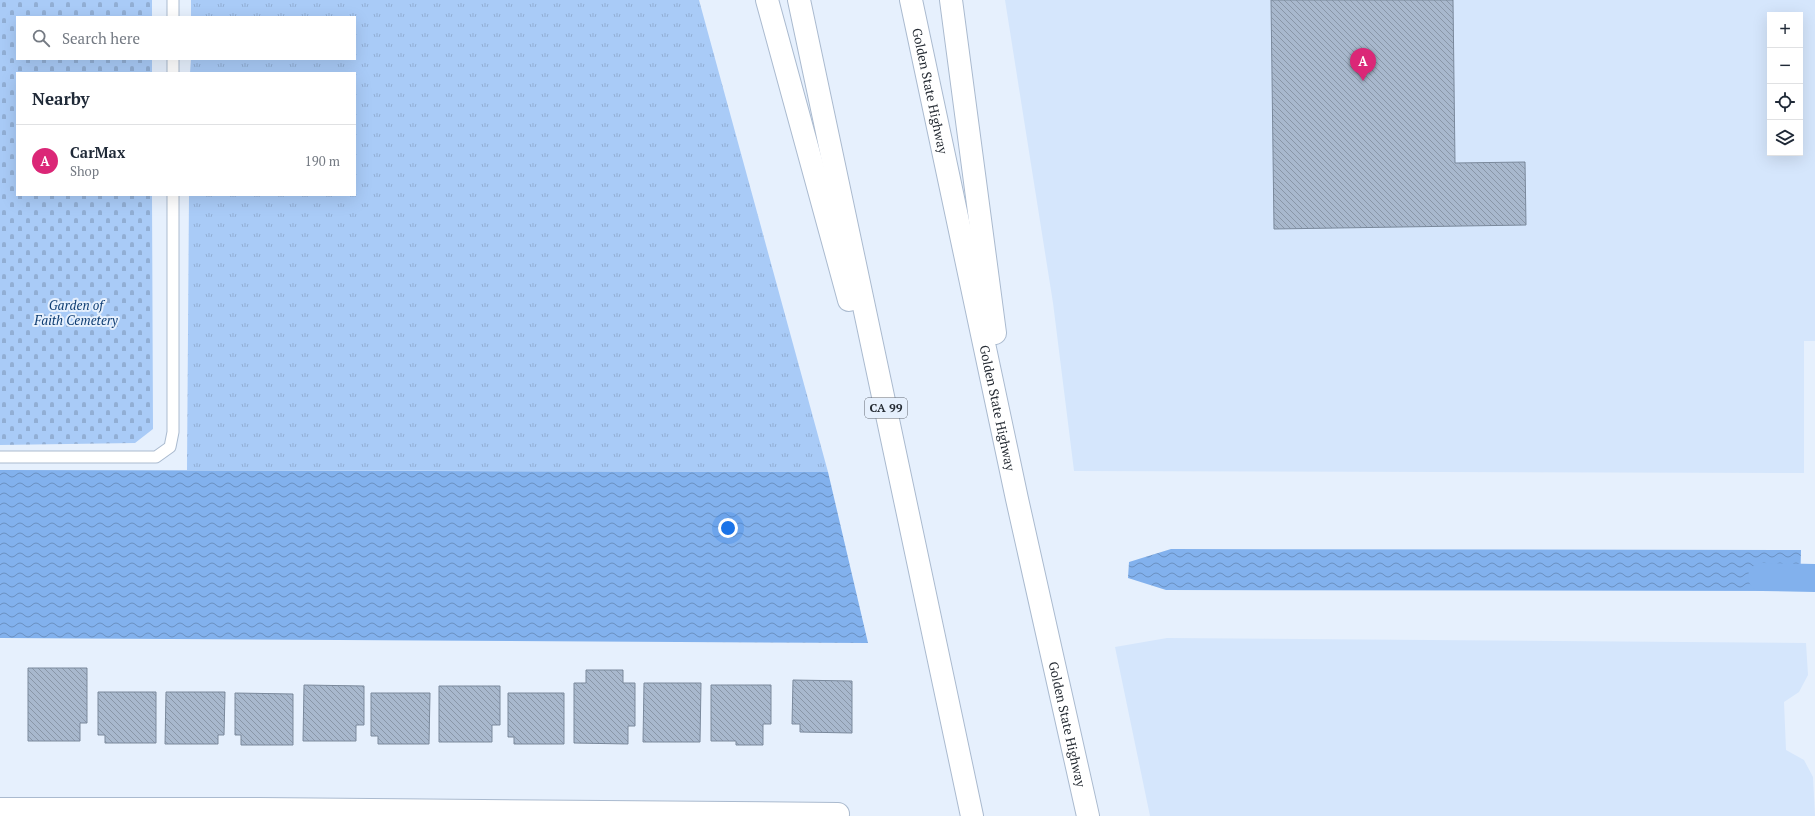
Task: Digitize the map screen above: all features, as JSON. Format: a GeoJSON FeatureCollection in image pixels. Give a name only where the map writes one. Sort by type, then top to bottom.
{"type":"FeatureCollection","features":[{"type":"Feature","properties":{"kind":"main road"},"geometry":{"type":"LineString","coordinates":[[767,0],[909,514]]}},
{"type":"Feature","properties":{"kind":"main road","name":"CA 99"},"geometry":{"type":"LineString","coordinates":[[799,0],[972,816]]}},
{"type":"Feature","properties":{"kind":"main road","name":"Golden State Highway"},"geometry":{"type":"LineString","coordinates":[[911,0],[1017,499],[1088,816]]}},
{"type":"Feature","properties":{"kind":"main road"},"geometry":{"type":"LineString","coordinates":[[951,0],[1017,499]]}},
{"type":"Feature","properties":{"kind":"main road"},"geometry":{"type":"LineString","coordinates":[[0,809],[260,813],[838,814]]}},
{"type":"Feature","properties":{"kind":"lane"},"geometry":{"type":"LineString","coordinates":[[173,0],[173,16]]}},
{"type":"Feature","properties":{"kind":"lane"},"geometry":{"type":"LineString","coordinates":[[173,60],[173,72]]}},
{"type":"Feature","properties":{"kind":"lane"},"geometry":{"type":"LineString","coordinates":[[0,457],[156,457],[170,447],[173,432],[173,196]]}},
{"type":"Feature","properties":{"kind":"shaded area"},"geometry":{"type":"Polygon","coordinates":[[[1005,0],[1815,0],[1815,341],[1804,341],[1804,473],[1074,471],[1053,303],[1005,0]]]}},
{"type":"Feature","properties":{"kind":"shaded area"},"geometry":{"type":"Polygon","coordinates":[[[1167,638],[1806,643],[1808,675],[1799,692],[1784,702],[1786,750],[1804,760],[1813,777],[1815,816],[1150,816],[1115,647],[1167,638]]]}},
{"type":"Feature","properties":{"kind":"green space","name":"Garden of Faith Cemetery"},"geometry":{"type":"Polygon","coordinates":[[[0,0],[152,0],[152,16],[16,16],[16,60],[152,60],[152,72],[16,72],[16,196],[152,196],[153,429],[135,443],[0,445],[0,0]]]}},
{"type":"Feature","properties":{"kind":"green space"},"geometry":{"type":"Polygon","coordinates":[[[191,0],[699,0],[828,472],[187,470],[189,196],[356,196],[356,72],[190,72],[191,60],[356,60],[356,16],[191,16],[191,0]]]}},
{"type":"Feature","properties":{"kind":"water"},"geometry":{"type":"Polygon","coordinates":[[[0,470],[828,472],[868,643],[0,638],[0,470]]]}},
{"type":"Feature","properties":{"kind":"water"},"geometry":{"type":"Polygon","coordinates":[[[1171,549],[1801,550],[1800,591],[1166,590],[1128,578],[1129,562],[1171,549]]]}},
{"type":"Feature","properties":{"kind":"building"},"geometry":{"type":"Polygon","coordinates":[[[1271,0],[1453,0],[1455,163],[1525,162],[1526,225],[1274,229],[1271,0]]]}},
{"type":"Feature","properties":{"kind":"building"},"geometry":{"type":"Polygon","coordinates":[[[28,668],[87,668],[87,723],[80,723],[80,741],[28,741],[28,668]]]}},
{"type":"Feature","properties":{"kind":"building"},"geometry":{"type":"Polygon","coordinates":[[[586,670],[623,670],[623,683],[635,683],[635,726],[628,726],[628,744],[574,743],[574,683],[586,683],[586,670]]]}},
{"type":"Feature","properties":{"kind":"building"},"geometry":{"type":"Polygon","coordinates":[[[793,680],[852,681],[852,733],[800,732],[800,724],[792,724],[793,680]]]}},
{"type":"Feature","properties":{"kind":"building"},"geometry":{"type":"Polygon","coordinates":[[[644,683],[701,683],[700,742],[643,742],[644,683]]]}},
{"type":"Feature","properties":{"kind":"building"},"geometry":{"type":"Polygon","coordinates":[[[304,685],[364,686],[364,725],[356,725],[356,741],[303,741],[304,685]]]}},
{"type":"Feature","properties":{"kind":"building"},"geometry":{"type":"Polygon","coordinates":[[[711,685],[771,685],[771,724],[763,724],[763,745],[736,745],[736,741],[711,741],[711,685]]]}},
{"type":"Feature","properties":{"kind":"building"},"geometry":{"type":"Polygon","coordinates":[[[439,686],[500,686],[500,725],[492,725],[492,742],[439,742],[439,686]]]}},
{"type":"Feature","properties":{"kind":"building"},"geometry":{"type":"Polygon","coordinates":[[[98,692],[156,692],[156,743],[105,743],[105,735],[98,735],[98,692]]]}},
{"type":"Feature","properties":{"kind":"building"},"geometry":{"type":"Polygon","coordinates":[[[166,692],[225,692],[224,735],[218,735],[218,744],[165,744],[166,692]]]}},
{"type":"Feature","properties":{"kind":"building"},"geometry":{"type":"Polygon","coordinates":[[[235,693],[293,694],[293,745],[241,745],[241,735],[235,735],[235,693]]]}},
{"type":"Feature","properties":{"kind":"building"},"geometry":{"type":"Polygon","coordinates":[[[371,693],[430,693],[429,744],[378,744],[378,736],[371,736],[371,693]]]}},
{"type":"Feature","properties":{"kind":"building"},"geometry":{"type":"Polygon","coordinates":[[[508,693],[564,693],[564,744],[514,744],[514,737],[508,737],[508,693]]]}},
{"type":"Feature","properties":{"kind":"waterway"},"geometry":{"type":"LineString","coordinates":[[1762,577],[1815,578]]}},
{"type":"Feature","properties":{"kind":"place","name":"CarMax"},"geometry":{"type":"Point","coordinates":[1363,81]}}]}
